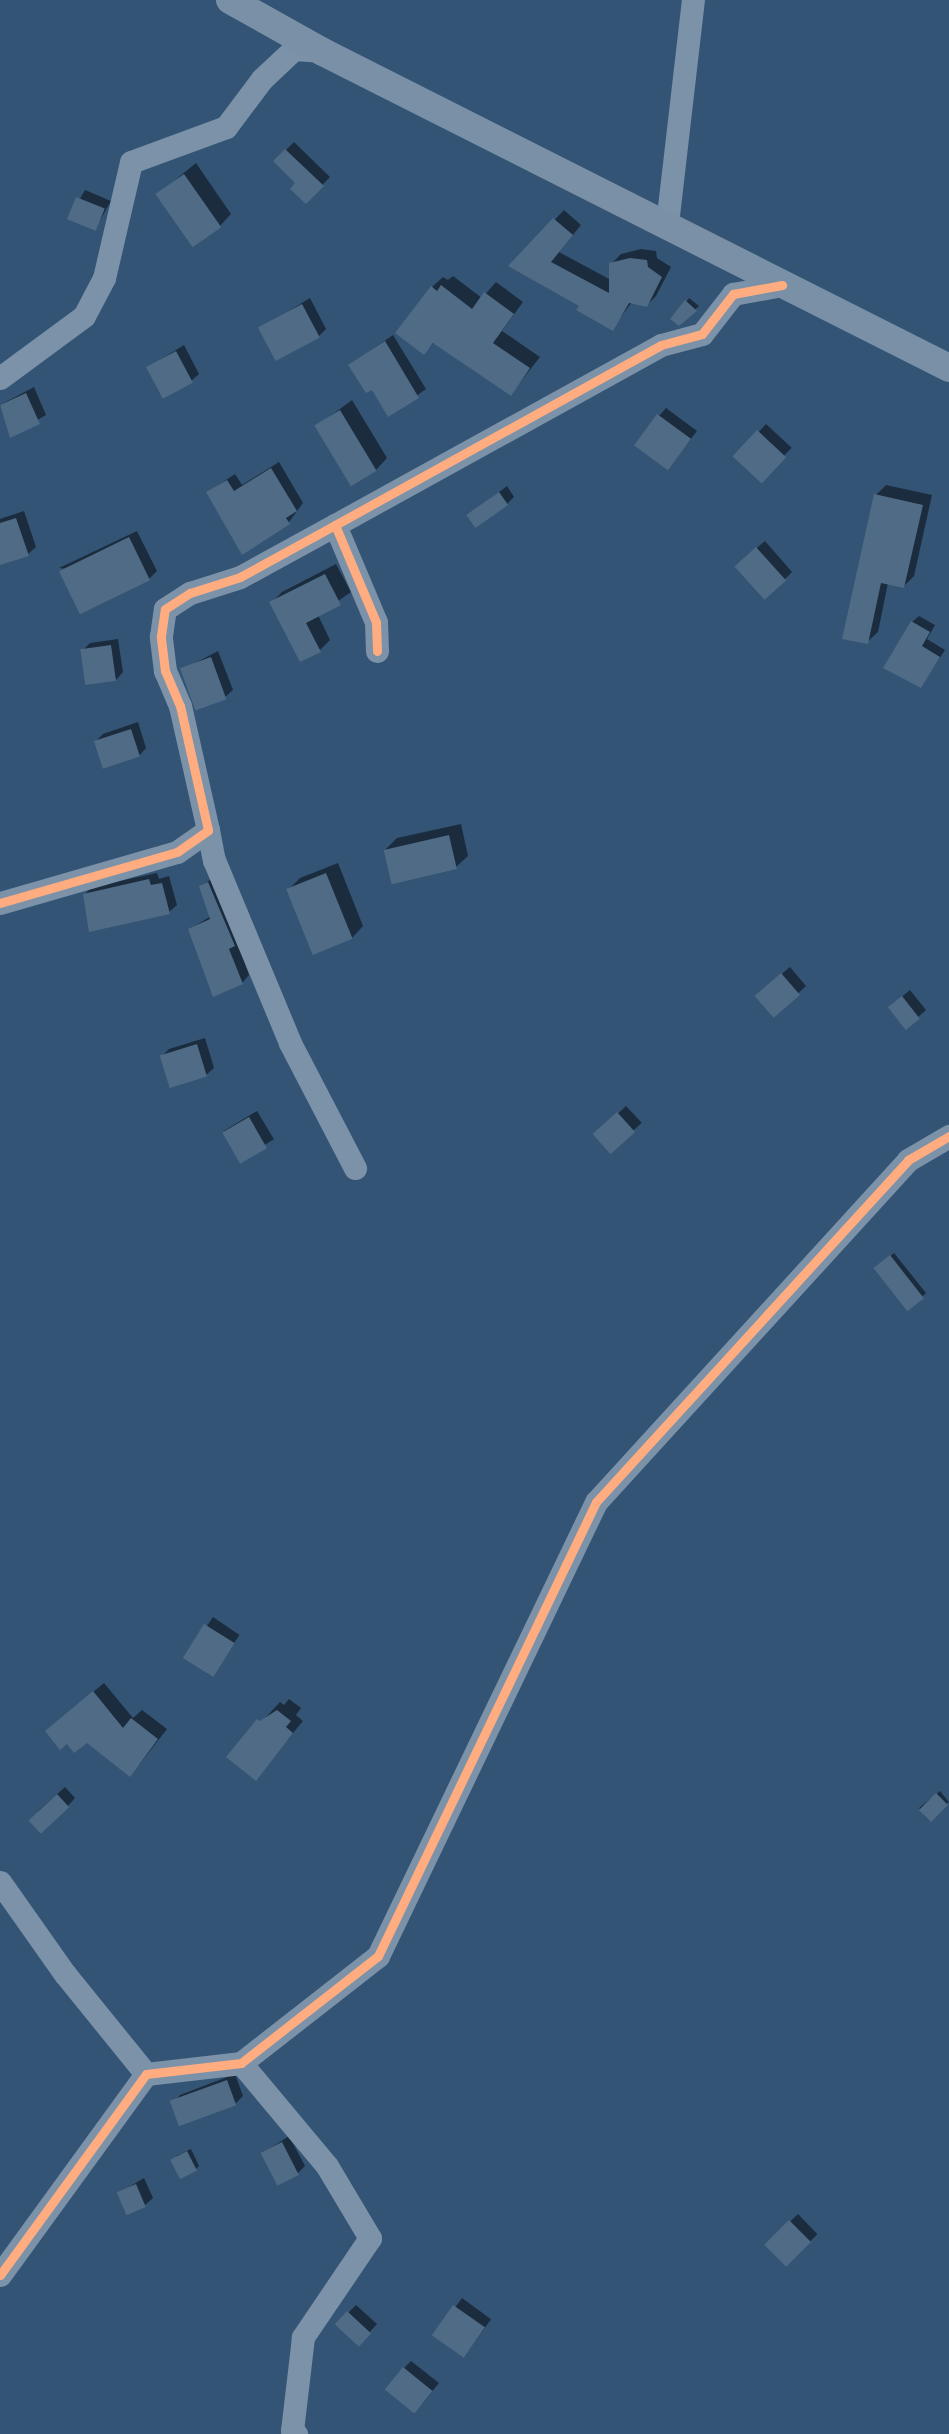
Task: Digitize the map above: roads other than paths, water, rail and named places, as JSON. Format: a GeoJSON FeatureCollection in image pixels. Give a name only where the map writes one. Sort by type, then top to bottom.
{"type":"FeatureCollection","features":[{"type":"Feature","properties":{"kind":"main road"},"geometry":{"type":"LineString","coordinates":[[230,0],[323,52],[949,368]]}},
{"type":"Feature","properties":{"kind":"street"},"geometry":{"type":"LineString","coordinates":[[667,224],[693,0]]}},
{"type":"Feature","properties":{"kind":"street"},"geometry":{"type":"LineString","coordinates":[[0,378],[83,316],[104,278],[131,162],[226,127],[262,79],[294,49],[323,52]]}},
{"type":"Feature","properties":{"kind":"street"},"geometry":{"type":"LineString","coordinates":[[355,1168],[290,1043],[214,860],[180,705],[165,671],[161,636],[165,609],[190,593],[240,577],[661,345],[702,334],[733,294],[782,285]]}},
{"type":"Feature","properties":{"kind":"street"},"geometry":{"type":"LineString","coordinates":[[335,526],[376,622],[377,651]]}},
{"type":"Feature","properties":{"kind":"street"},"geometry":{"type":"LineString","coordinates":[[0,904],[177,852],[208,830]]}},
{"type":"Feature","properties":{"kind":"street"},"geometry":{"type":"LineString","coordinates":[[0,2275],[146,2074],[242,2063],[377,1956],[596,1502],[908,1160],[949,1136]]}},
{"type":"Feature","properties":{"kind":"street"},"geometry":{"type":"LineString","coordinates":[[0,1882],[65,1974],[146,2074]]}},
{"type":"Feature","properties":{"kind":"street"},"geometry":{"type":"LineString","coordinates":[[242,2063],[327,2166],[370,2238],[303,2337],[292,2430],[296,2434]]}}]}
